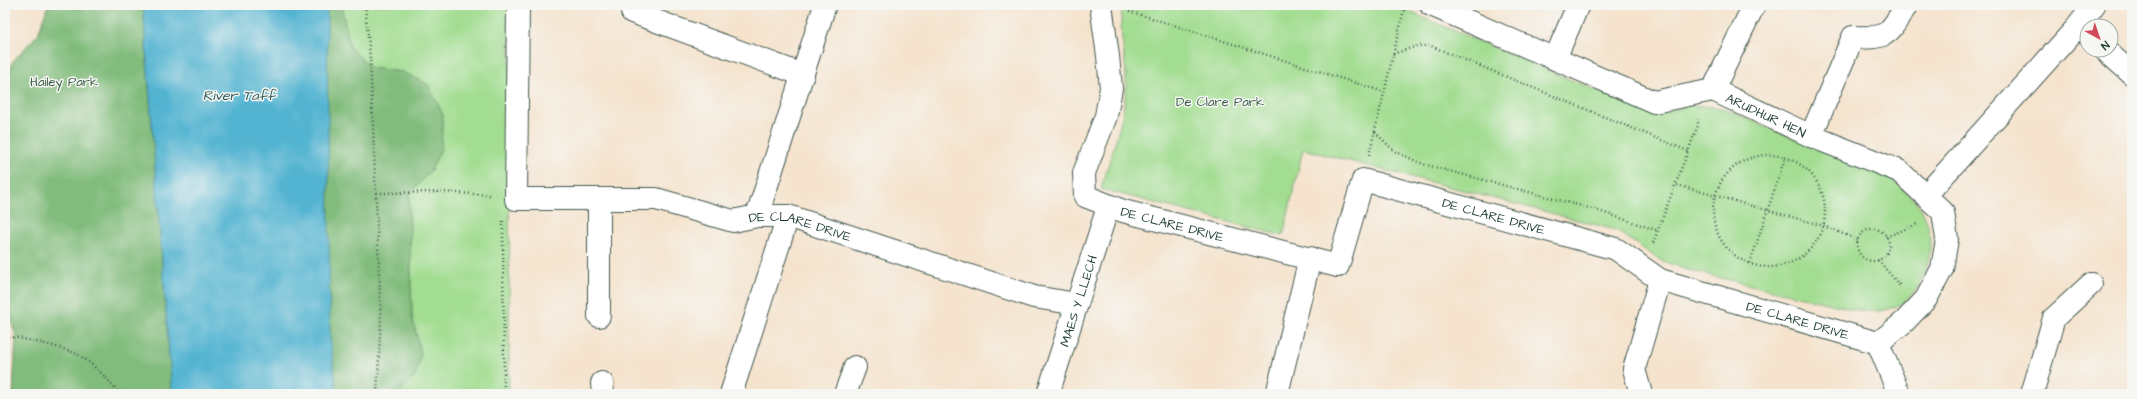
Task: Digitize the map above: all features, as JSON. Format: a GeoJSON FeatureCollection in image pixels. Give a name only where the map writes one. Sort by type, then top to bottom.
{"type":"FeatureCollection","features":[{"type":"Feature","properties":{"kind":"street"},"geometry":{"type":"LineString","coordinates":[[516,199],[518,5]]}},
{"type":"Feature","properties":{"kind":"street"},"geometry":{"type":"LineString","coordinates":[[757,216],[825,5]]}},
{"type":"Feature","properties":{"kind":"street","name":"DE CLARE DRIVE"},"geometry":{"type":"LineString","coordinates":[[1101,5],[1111,88],[1106,116],[1084,173],[1085,196],[1108,207],[1338,266],[1363,180],[1616,250],[1660,280],[1878,343]]}},
{"type":"Feature","properties":{"kind":"street"},"geometry":{"type":"LineString","coordinates":[[1431,5],[1654,102],[1706,91],[1754,5]]}},
{"type":"Feature","properties":{"kind":"street"},"geometry":{"type":"LineString","coordinates":[[1555,59],[1578,5]]}},
{"type":"Feature","properties":{"kind":"street"},"geometry":{"type":"LineString","coordinates":[[1811,136],[1853,37],[1875,38],[1889,33],[1907,5]]}},
{"type":"Feature","properties":{"kind":"street"},"geometry":{"type":"LineString","coordinates":[[2088,18],[2094,5]]}},
{"type":"Feature","properties":{"kind":"street"},"geometry":{"type":"LineString","coordinates":[[632,12],[803,75]]}},
{"type":"Feature","properties":{"kind":"street"},"geometry":{"type":"LineString","coordinates":[[1926,195],[2079,34]]}},
{"type":"Feature","properties":{"kind":"street"},"geometry":{"type":"LineString","coordinates":[[2114,58],[2132,74]]}},
{"type":"Feature","properties":{"kind":"street","name":"ARUDHUR HEN"},"geometry":{"type":"LineString","coordinates":[[1706,91],[1811,136],[1899,171],[1943,212],[1947,239],[1942,269],[1926,299],[1904,322],[1878,343]]}},
{"type":"Feature","properties":{"kind":"street","name":"DE CLARE DRIVE"},"geometry":{"type":"LineString","coordinates":[[516,199],[656,199],[733,221],[757,216],[788,216],[1034,297],[1077,304]]}},
{"type":"Feature","properties":{"kind":"street"},"geometry":{"type":"LineString","coordinates":[[599,200],[599,316]]}},
{"type":"Feature","properties":{"kind":"street","name":"MAES Y LLECH"},"geometry":{"type":"LineString","coordinates":[[1048,394],[1108,207]]}},
{"type":"Feature","properties":{"kind":"street"},"geometry":{"type":"LineString","coordinates":[[731,394],[788,216]]}},
{"type":"Feature","properties":{"kind":"street"},"geometry":{"type":"LineString","coordinates":[[1277,394],[1310,258]]}},
{"type":"Feature","properties":{"kind":"street"},"geometry":{"type":"LineString","coordinates":[[1641,394],[1634,369],[1660,280]]}},
{"type":"Feature","properties":{"kind":"street"},"geometry":{"type":"LineString","coordinates":[[2032,394],[2054,318],[2091,284]]}},
{"type":"Feature","properties":{"kind":"street"},"geometry":{"type":"LineString","coordinates":[[1878,343],[1899,394]]}},
{"type":"Feature","properties":{"kind":"street"},"geometry":{"type":"LineString","coordinates":[[845,394],[855,367]]}},
{"type":"Feature","properties":{"kind":"path"},"geometry":{"type":"LineString","coordinates":[[365,5],[370,56],[377,193],[381,319],[377,394]]}},
{"type":"Feature","properties":{"kind":"path"},"geometry":{"type":"LineString","coordinates":[[1363,180],[1405,5]]}},
{"type":"Feature","properties":{"kind":"path"},"geometry":{"type":"LineString","coordinates":[[1126,10],[1384,92]]}},
{"type":"Feature","properties":{"kind":"path"},"geometry":{"type":"LineString","coordinates":[[1393,54],[1417,46],[1431,46],[1688,151]]}},
{"type":"Feature","properties":{"kind":"path"},"geometry":{"type":"LineString","coordinates":[[1641,267],[1659,231],[1676,185],[1698,125],[1706,91]]}},
{"type":"Feature","properties":{"kind":"path"},"geometry":{"type":"LineString","coordinates":[[1375,132],[1394,151],[1423,164],[1593,209],[1659,231]]}},
{"type":"Feature","properties":{"kind":"path"},"geometry":{"type":"LineString","coordinates":[[1774,155],[1785,158],[1794,160],[1810,171],[1821,187],[1826,206],[1824,226],[1813,247],[1798,260],[1779,266],[1760,267],[1741,260],[1729,251],[1718,235],[1713,216],[1714,197],[1723,178],[1737,165],[1755,156],[1774,155]]}},
{"type":"Feature","properties":{"kind":"path"},"geometry":{"type":"LineString","coordinates":[[1750,264],[1785,158]]}},
{"type":"Feature","properties":{"kind":"path"},"geometry":{"type":"LineString","coordinates":[[1676,185],[1714,197],[1824,226],[1858,240]]}},
{"type":"Feature","properties":{"kind":"path"},"geometry":{"type":"LineString","coordinates":[[377,193],[443,192],[502,196],[516,199]]}},
{"type":"Feature","properties":{"kind":"path"},"geometry":{"type":"LineString","coordinates":[[1872,230],[1882,233],[1888,242],[1887,253],[1878,260],[1870,261],[1861,256],[1858,251],[1858,240],[1867,231],[1872,230]]}},
{"type":"Feature","properties":{"kind":"path"},"geometry":{"type":"LineString","coordinates":[[1878,260],[1918,308]]}},
{"type":"Feature","properties":{"kind":"path"},"geometry":{"type":"LineString","coordinates":[[5,337],[16,336],[77,354],[113,383],[119,394]]}},
{"type":"Feature","properties":{"kind":"green space","name":"Hailey Park"},"geometry":{"type":"Polygon","coordinates":[[[48,5],[143,5],[172,394],[13,394],[16,336],[5,303],[5,91],[13,61],[38,34],[48,5]]]}},
{"type":"Feature","properties":{"kind":"green space"},"geometry":{"type":"Polygon","coordinates":[[[277,5],[341,5],[350,48],[371,68],[402,72],[428,84],[443,115],[441,149],[431,170],[409,195],[412,316],[421,354],[415,377],[398,394],[308,394],[277,5]]]}},
{"type":"Feature","properties":{"kind":"green space"},"geometry":{"type":"Polygon","coordinates":[[[341,5],[510,5],[509,394],[398,394],[421,354],[412,316],[409,195],[431,170],[402,72],[371,68],[350,48],[341,5]]]}},
{"type":"Feature","properties":{"kind":"green space","name":"De Clare Park"},"geometry":{"type":"Polygon","coordinates":[[[1123,5],[1393,5],[1645,111],[1660,113],[1690,105],[1722,108],[1896,181],[1922,211],[1927,222],[1930,248],[1928,261],[1919,285],[1911,295],[1901,303],[1889,309],[1880,311],[1852,309],[1684,269],[1658,259],[1616,230],[1303,149],[1283,236],[1101,189],[1118,134],[1126,92],[1126,69],[1121,32],[1121,14],[1123,5]]]}},
{"type":"Feature","properties":{"kind":"water","name":"River Taff"},"geometry":{"type":"Polygon","coordinates":[[[143,5],[327,5],[330,335],[337,394],[172,394],[143,5]]]}}]}
